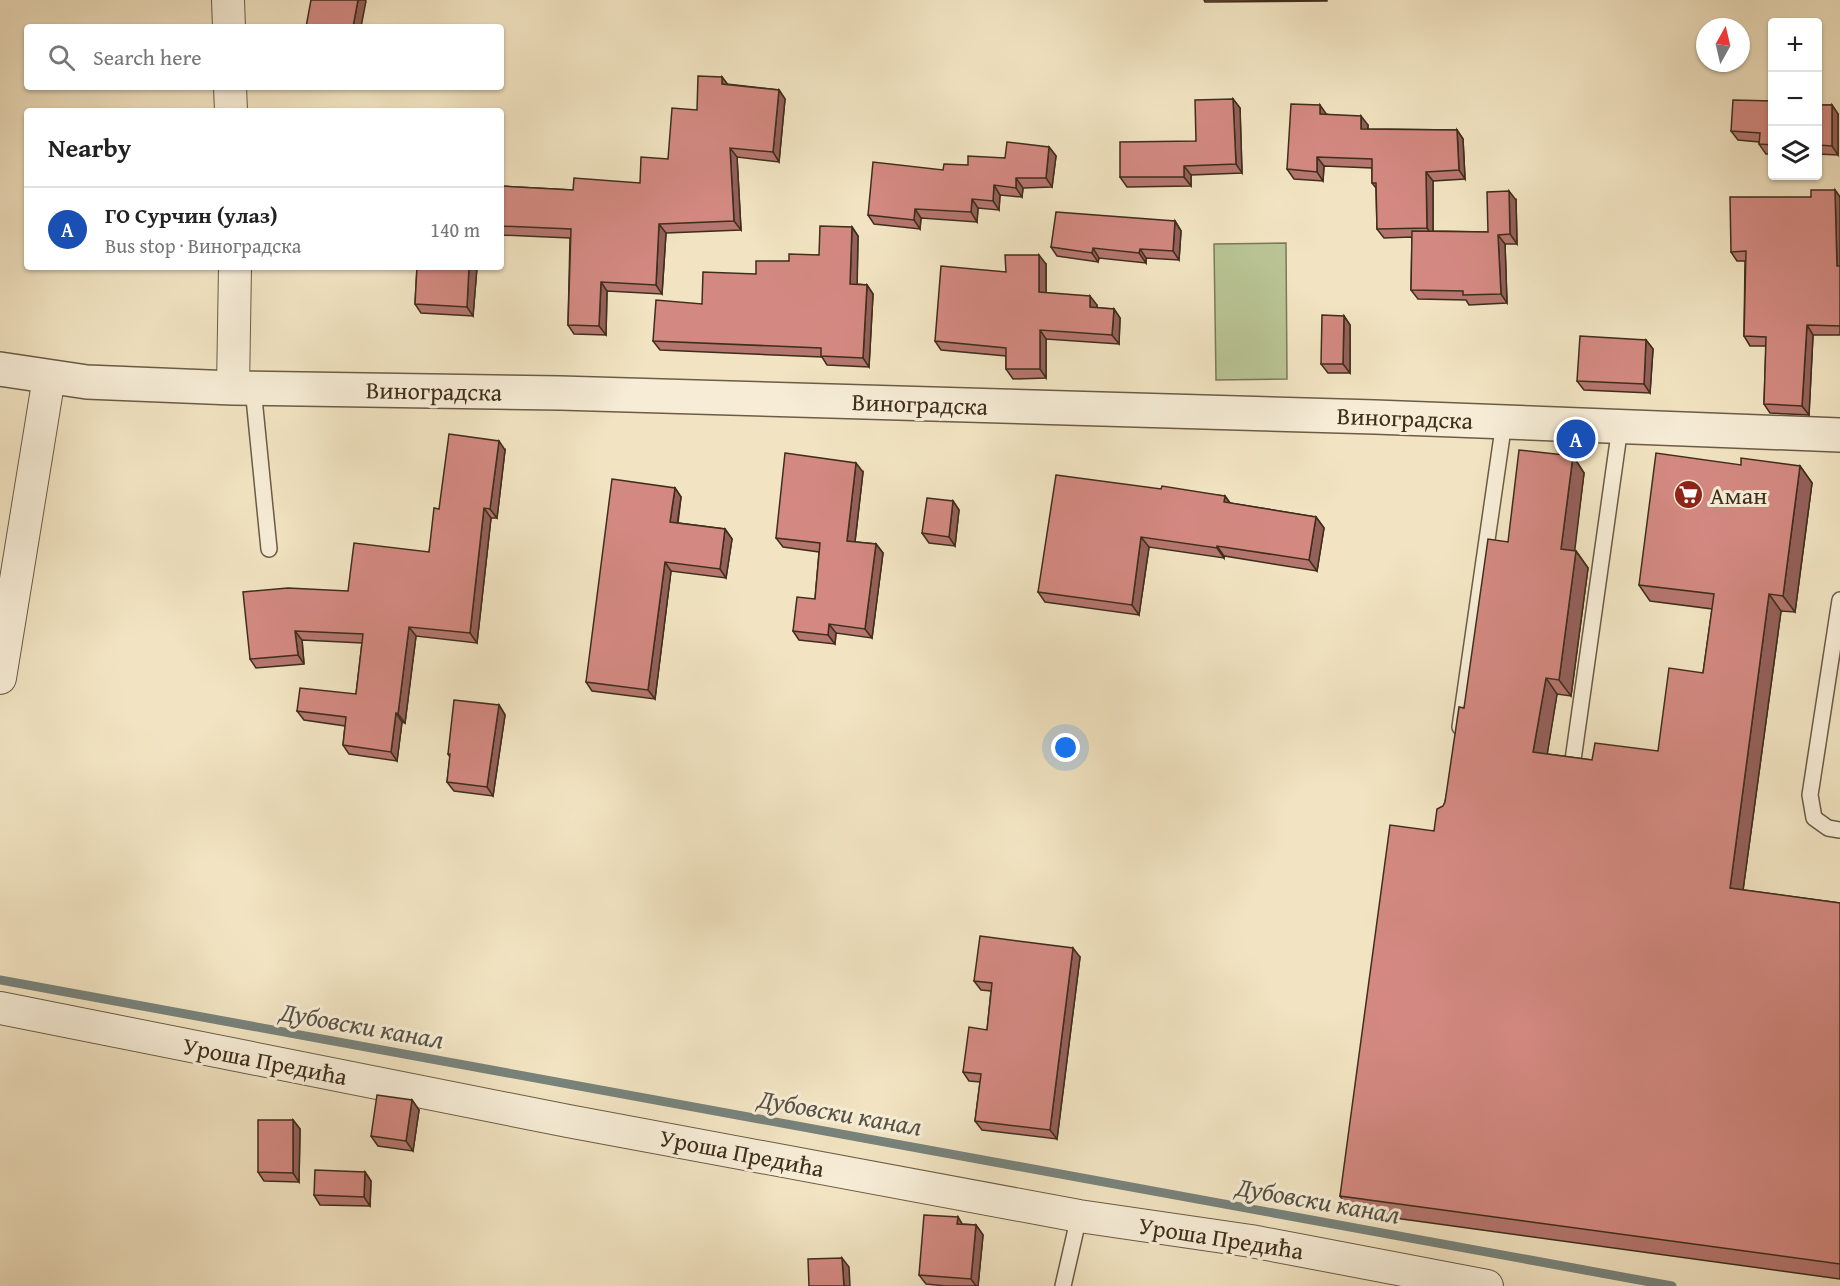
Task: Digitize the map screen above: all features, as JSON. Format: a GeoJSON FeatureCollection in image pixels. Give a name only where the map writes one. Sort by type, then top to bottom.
{"type":"FeatureCollection","features":[{"type":"Feature","properties":{"kind":"street"},"geometry":{"type":"LineString","coordinates":[[228,0],[229,24]]}},
{"type":"Feature","properties":{"kind":"street"},"geometry":{"type":"LineString","coordinates":[[230,90],[231,108]]}},
{"type":"Feature","properties":{"kind":"street"},"geometry":{"type":"LineString","coordinates":[[235,270],[243,388]]}},
{"type":"Feature","properties":{"kind":"street","name":"Виноградска"},"geometry":{"type":"LineString","coordinates":[[0,369],[87,382],[243,388],[560,393],[1504,422],[1840,435]]}},
{"type":"Feature","properties":{"kind":"street"},"geometry":{"type":"LineString","coordinates":[[0,678],[50,377]]}},
{"type":"Feature","properties":{"kind":"street","name":"Уроша Предића"},"geometry":{"type":"LineString","coordinates":[[0,1008],[568,1121],[1079,1216],[1251,1241],[1487,1286]]}},
{"type":"Feature","properties":{"kind":"lane"},"geometry":{"type":"LineString","coordinates":[[243,388],[269,549]]}},
{"type":"Feature","properties":{"kind":"lane"},"geometry":{"type":"LineString","coordinates":[[1457,747],[1504,422]]}},
{"type":"Feature","properties":{"kind":"lane"},"geometry":{"type":"LineString","coordinates":[[1573,760],[1620,427]]}},
{"type":"Feature","properties":{"kind":"lane"},"geometry":{"type":"LineString","coordinates":[[1840,600],[1810,795],[1814,818],[1828,828],[1840,830]]}},
{"type":"Feature","properties":{"kind":"lane"},"geometry":{"type":"LineString","coordinates":[[1063,1286],[1079,1216]]}},
{"type":"Feature","properties":{"kind":"green space"},"geometry":{"type":"Polygon","coordinates":[[[1286,243],[1287,379],[1216,380],[1214,244],[1286,243]]]}},
{"type":"Feature","properties":{"kind":"building"},"geometry":{"type":"Polygon","coordinates":[[[311,0],[358,0],[354,24],[307,24],[311,0]]]}},
{"type":"Feature","properties":{"kind":"building"},"geometry":{"type":"Polygon","coordinates":[[[698,76],[722,77],[722,84],[779,90],[773,152],[730,148],[734,221],[659,224],[656,285],[601,282],[599,326],[568,325],[571,229],[504,226],[504,186],[573,190],[574,178],[640,183],[641,157],[668,159],[672,108],[697,110],[698,76]]]}},
{"type":"Feature","properties":{"kind":"building"},"geometry":{"type":"Polygon","coordinates":[[[1233,99],[1236,164],[1184,166],[1184,177],[1120,177],[1120,142],[1196,141],[1195,100],[1233,99]]]}},
{"type":"Feature","properties":{"kind":"building"},"geometry":{"type":"Polygon","coordinates":[[[1733,100],[1768,101],[1768,145],[1759,144],[1760,133],[1731,131],[1733,100]]]}},
{"type":"Feature","properties":{"kind":"building"},"geometry":{"type":"Polygon","coordinates":[[[1291,104],[1320,105],[1320,114],[1361,116],[1361,129],[1457,130],[1459,170],[1426,172],[1427,228],[1377,229],[1376,183],[1372,183],[1372,159],[1317,157],[1317,172],[1287,169],[1291,104]]]}},
{"type":"Feature","properties":{"kind":"building"},"geometry":{"type":"Polygon","coordinates":[[[1822,105],[1832,105],[1832,146],[1822,145],[1822,105]]]}},
{"type":"Feature","properties":{"kind":"building"},"geometry":{"type":"Polygon","coordinates":[[[1007,142],[1049,147],[1046,178],[1016,178],[1016,188],[994,185],[993,201],[972,199],[971,212],[915,209],[914,220],[868,215],[873,162],[943,170],[944,164],[968,165],[968,156],[1005,158],[1007,142]]]}},
{"type":"Feature","properties":{"kind":"building"},"geometry":{"type":"Polygon","coordinates":[[[1811,190],[1835,190],[1837,266],[1840,266],[1840,326],[1807,325],[1802,406],[1764,404],[1766,337],[1744,336],[1746,251],[1731,252],[1730,197],[1811,197],[1811,190]]]}},
{"type":"Feature","properties":{"kind":"building"},"geometry":{"type":"Polygon","coordinates":[[[1509,191],[1510,234],[1498,235],[1501,294],[1463,295],[1463,291],[1411,290],[1412,231],[1488,232],[1487,192],[1509,191]]]}},
{"type":"Feature","properties":{"kind":"building"},"geometry":{"type":"Polygon","coordinates":[[[1056,212],[1175,221],[1173,251],[1140,249],[1139,253],[1093,248],[1092,253],[1051,247],[1056,212]]]}},
{"type":"Feature","properties":{"kind":"building"},"geometry":{"type":"Polygon","coordinates":[[[820,226],[852,227],[850,284],[867,285],[863,358],[821,356],[821,348],[653,341],[656,300],[702,304],[703,272],[756,274],[756,261],[789,261],[789,254],[819,255],[820,226]]]}},
{"type":"Feature","properties":{"kind":"building"},"geometry":{"type":"Polygon","coordinates":[[[1005,255],[1039,255],[1039,292],[1090,296],[1090,307],[1114,309],[1112,335],[1040,330],[1040,369],[1006,369],[1006,348],[935,341],[941,266],[1006,272],[1005,255]]]}},
{"type":"Feature","properties":{"kind":"building"},"geometry":{"type":"Polygon","coordinates":[[[417,270],[469,270],[467,307],[415,304],[417,270]]]}},
{"type":"Feature","properties":{"kind":"building"},"geometry":{"type":"Polygon","coordinates":[[[1322,315],[1344,316],[1343,364],[1321,364],[1322,315]]]}},
{"type":"Feature","properties":{"kind":"building"},"geometry":{"type":"Polygon","coordinates":[[[1580,336],[1646,340],[1644,384],[1577,381],[1580,336]]]}},
{"type":"Feature","properties":{"kind":"building"},"geometry":{"type":"Polygon","coordinates":[[[449,434],[499,441],[490,509],[484,508],[470,633],[409,627],[391,752],[343,745],[346,717],[297,711],[300,688],[356,694],[363,634],[295,631],[298,655],[250,659],[243,592],[288,588],[348,591],[354,543],[429,552],[434,508],[439,509],[449,434]]]}},
{"type":"Feature","properties":{"kind":"building"},"geometry":{"type":"Polygon","coordinates":[[[1519,450],[1573,456],[1561,549],[1576,551],[1559,680],[1546,678],[1533,752],[1592,760],[1595,743],[1658,751],[1669,668],[1703,673],[1714,594],[1639,585],[1656,453],[1741,465],[1741,458],[1800,466],[1783,596],[1769,594],[1730,888],[1840,903],[1840,1264],[1340,1196],[1390,825],[1434,831],[1437,809],[1445,802],[1459,707],[1464,708],[1488,539],[1508,542],[1519,450]]]}},
{"type":"Feature","properties":{"kind":"building"},"geometry":{"type":"Polygon","coordinates":[[[785,453],[856,463],[847,541],[876,544],[865,629],[829,624],[828,635],[793,631],[797,597],[815,599],[820,543],[776,538],[785,453]]]}},
{"type":"Feature","properties":{"kind":"building"},"geometry":{"type":"Polygon","coordinates":[[[1056,475],[1161,489],[1162,486],[1225,496],[1224,502],[1316,517],[1309,560],[1141,537],[1132,605],[1038,592],[1056,475]]]}},
{"type":"Feature","properties":{"kind":"building"},"geometry":{"type":"Polygon","coordinates":[[[612,479],[675,488],[670,522],[725,529],[720,569],[665,562],[648,690],[586,682],[612,479]]]}},
{"type":"Feature","properties":{"kind":"building"},"geometry":{"type":"Polygon","coordinates":[[[927,498],[953,501],[949,537],[922,533],[927,498]]]}},
{"type":"Feature","properties":{"kind":"building"},"geometry":{"type":"Polygon","coordinates":[[[454,700],[499,705],[487,787],[447,782],[454,700]]]}},
{"type":"Feature","properties":{"kind":"building"},"geometry":{"type":"Polygon","coordinates":[[[980,936],[1073,948],[1050,1130],[975,1121],[981,1074],[963,1072],[969,1027],[987,1030],[992,983],[974,981],[980,936]]]}},
{"type":"Feature","properties":{"kind":"building"},"geometry":{"type":"Polygon","coordinates":[[[377,1095],[412,1100],[406,1141],[371,1136],[377,1095]]]}},
{"type":"Feature","properties":{"kind":"building"},"geometry":{"type":"Polygon","coordinates":[[[258,1120],[293,1120],[293,1173],[258,1172],[258,1120]]]}},
{"type":"Feature","properties":{"kind":"building"},"geometry":{"type":"Polygon","coordinates":[[[315,1170],[365,1172],[364,1197],[314,1195],[315,1170]]]}},
{"type":"Feature","properties":{"kind":"building"},"geometry":{"type":"Polygon","coordinates":[[[924,1215],[958,1217],[957,1224],[976,1225],[971,1279],[919,1275],[924,1215]]]}},
{"type":"Feature","properties":{"kind":"building"},"geometry":{"type":"Polygon","coordinates":[[[842,1258],[844,1286],[809,1286],[808,1259],[842,1258]]]}},
{"type":"Feature","properties":{"kind":"waterway","name":"Дубовски канал"},"geometry":{"type":"LineString","coordinates":[[0,980],[1672,1286]]}},
{"type":"Feature","properties":{"kind":"place","name":"ГО Сурчин (улаз)"},"geometry":{"type":"Point","coordinates":[1576,439]}},
{"type":"Feature","properties":{"kind":"place","name":"Аман"},"geometry":{"type":"Point","coordinates":[1689,495]}}]}
